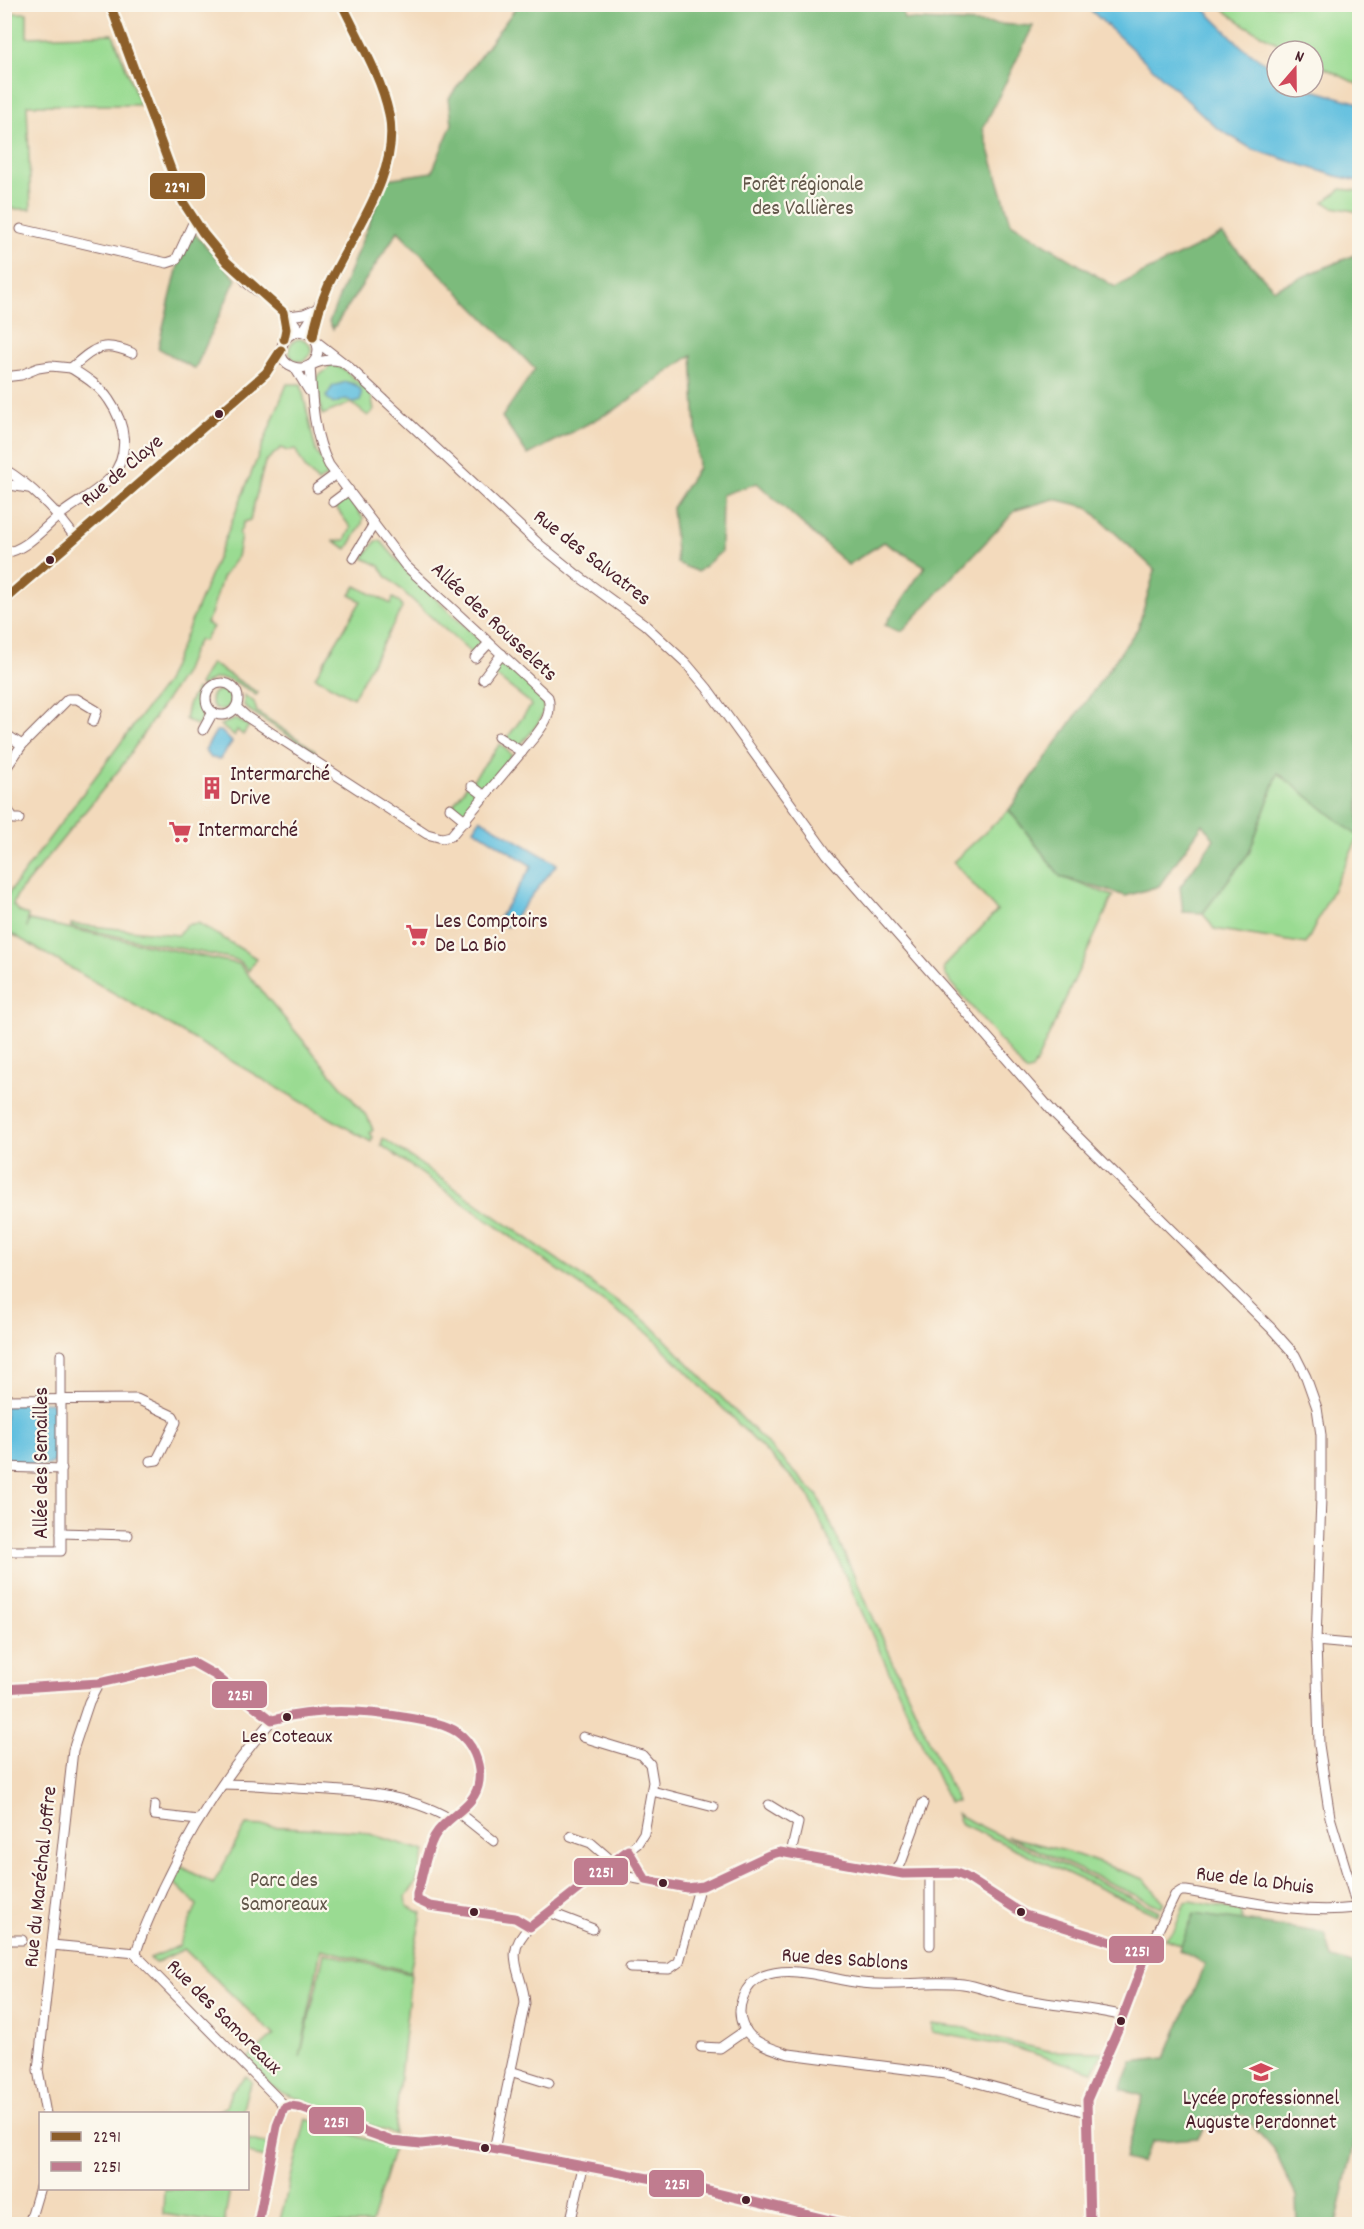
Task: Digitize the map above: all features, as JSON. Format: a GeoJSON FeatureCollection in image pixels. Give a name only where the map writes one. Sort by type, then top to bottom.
{"type":"FeatureCollection","features":[{"type":"Feature","properties":{"kind":"street"},"geometry":{"type":"LineString","coordinates":[[110,4],[183,202],[194,221],[248,284],[286,314],[302,331],[315,339]]}},
{"type":"Feature","properties":{"kind":"street"},"geometry":{"type":"LineString","coordinates":[[284,339],[291,333],[302,331],[319,306],[372,199],[391,148],[392,126],[385,96],[342,4]]}},
{"type":"Feature","properties":{"kind":"street"},"geometry":{"type":"LineString","coordinates":[[21,229],[167,262],[176,260],[194,221]]}},
{"type":"Feature","properties":{"kind":"street"},"geometry":{"type":"LineString","coordinates":[[286,314],[304,314],[319,306]]}},
{"type":"Feature","properties":{"kind":"street"},"geometry":{"type":"LineString","coordinates":[[311,365],[318,354],[315,339],[319,306]]}},
{"type":"Feature","properties":{"kind":"street"},"geometry":{"type":"LineString","coordinates":[[286,314],[286,329],[281,350],[282,356],[292,367],[301,369],[326,359],[342,361]]}},
{"type":"Feature","properties":{"kind":"street","name":"Rue des Salvatres"},"geometry":{"type":"LineString","coordinates":[[315,339],[342,361],[540,545],[667,643],[707,688],[827,854],[1054,1113],[1251,1307],[1295,1355],[1317,1408],[1321,1435],[1322,1498],[1316,1641],[1319,1745],[1325,1794],[1358,1912]]}},
{"type":"Feature","properties":{"kind":"street"},"geometry":{"type":"LineString","coordinates":[[71,368],[104,345],[115,345],[132,353]]}},
{"type":"Feature","properties":{"kind":"street","name":"Rue de Claye"},"geometry":{"type":"LineString","coordinates":[[4,600],[266,373],[281,350]]}},
{"type":"Feature","properties":{"kind":"street","name":"Allée des Rousselets"},"geometry":{"type":"LineString","coordinates":[[213,712],[207,705],[206,696],[211,688],[221,683],[231,686],[235,689],[238,698],[236,707],[247,717],[431,837],[442,838],[451,836],[466,820],[549,723],[551,708],[548,697],[405,565],[336,474],[321,450],[310,393],[311,365]]}},
{"type":"Feature","properties":{"kind":"street"},"geometry":{"type":"LineString","coordinates":[[4,377],[21,375],[38,368],[51,366],[71,368],[91,381],[109,399],[121,421],[124,440],[123,452],[112,476],[59,515],[16,552],[4,553]]}},
{"type":"Feature","properties":{"kind":"street","name":"Rue de Claye"},"geometry":{"type":"LineString","coordinates":[[266,373],[292,367]]}},
{"type":"Feature","properties":{"kind":"street","name":"Allée des Rousselets"},"geometry":{"type":"LineString","coordinates":[[292,367],[310,393]]}},
{"type":"Feature","properties":{"kind":"street"},"geometry":{"type":"LineString","coordinates":[[4,469],[24,481],[28,488],[59,515],[75,537]]}},
{"type":"Feature","properties":{"kind":"street"},"geometry":{"type":"LineString","coordinates":[[317,488],[336,474]]}},
{"type":"Feature","properties":{"kind":"street"},"geometry":{"type":"LineString","coordinates":[[4,484],[28,488]]}},
{"type":"Feature","properties":{"kind":"street"},"geometry":{"type":"LineString","coordinates":[[333,502],[349,490]]}},
{"type":"Feature","properties":{"kind":"street"},"geometry":{"type":"LineString","coordinates":[[353,558],[374,524]]}},
{"type":"Feature","properties":{"kind":"street"},"geometry":{"type":"LineString","coordinates":[[475,658],[489,643]]}},
{"type":"Feature","properties":{"kind":"street"},"geometry":{"type":"LineString","coordinates":[[483,679],[502,654]]}},
{"type":"Feature","properties":{"kind":"street"},"geometry":{"type":"LineString","coordinates":[[4,771],[22,745],[68,699],[77,699],[97,711],[93,722]]}},
{"type":"Feature","properties":{"kind":"street"},"geometry":{"type":"LineString","coordinates":[[203,730],[213,712],[223,715],[233,711],[236,707]]}},
{"type":"Feature","properties":{"kind":"street"},"geometry":{"type":"LineString","coordinates":[[4,733],[22,745]]}},
{"type":"Feature","properties":{"kind":"street"},"geometry":{"type":"LineString","coordinates":[[498,737],[522,752]]}},
{"type":"Feature","properties":{"kind":"street"},"geometry":{"type":"LineString","coordinates":[[472,786],[485,796]]}},
{"type":"Feature","properties":{"kind":"street"},"geometry":{"type":"LineString","coordinates":[[4,802],[13,819],[19,819]]}},
{"type":"Feature","properties":{"kind":"street"},"geometry":{"type":"LineString","coordinates":[[450,808],[466,820]]}},
{"type":"Feature","properties":{"kind":"street","name":"Allée des Semailles"},"geometry":{"type":"LineString","coordinates":[[4,1551],[61,1551],[61,1355]]}},
{"type":"Feature","properties":{"kind":"street"},"geometry":{"type":"LineString","coordinates":[[4,1400],[138,1399],[173,1416],[176,1422],[157,1460],[150,1461]]}},
{"type":"Feature","properties":{"kind":"street"},"geometry":{"type":"LineString","coordinates":[[4,1467],[62,1468]]}},
{"type":"Feature","properties":{"kind":"street"},"geometry":{"type":"LineString","coordinates":[[61,1533],[128,1535]]}},
{"type":"Feature","properties":{"kind":"street"},"geometry":{"type":"LineString","coordinates":[[1316,1641],[1359,1645]]}},
{"type":"Feature","properties":{"kind":"street"},"geometry":{"type":"LineString","coordinates":[[4,1689],[99,1683],[192,1662],[215,1675],[255,1704],[272,1720],[324,1710],[359,1710],[440,1723],[459,1733],[473,1750],[478,1766],[479,1781],[476,1792],[460,1814],[450,1819],[434,1838],[417,1900],[430,1906],[515,1918],[530,1927]]}},
{"type":"Feature","properties":{"kind":"street","name":"Rue du Maréchal Joffre"},"geometry":{"type":"LineString","coordinates":[[46,2112],[38,2070],[73,1750],[89,1702],[99,1683]]}},
{"type":"Feature","properties":{"kind":"street","name":"Rue des Samoreaux"},"geometry":{"type":"LineString","coordinates":[[136,1953],[147,1922],[198,1820],[272,1720]]}},
{"type":"Feature","properties":{"kind":"street"},"geometry":{"type":"LineString","coordinates":[[494,2150],[525,2003],[515,1965],[518,1943],[530,1927],[637,1844],[644,1833],[652,1791],[653,1771],[647,1759],[632,1751],[583,1737]]}},
{"type":"Feature","properties":{"kind":"street"},"geometry":{"type":"LineString","coordinates":[[223,1784],[352,1791],[382,1795],[438,1812],[450,1819]]}},
{"type":"Feature","properties":{"kind":"street"},"geometry":{"type":"LineString","coordinates":[[652,1791],[714,1807]]}},
{"type":"Feature","properties":{"kind":"street"},"geometry":{"type":"LineString","coordinates":[[894,1872],[901,1863],[923,1803]]}},
{"type":"Feature","properties":{"kind":"street"},"geometry":{"type":"LineString","coordinates":[[155,1805],[154,1815],[198,1820]]}},
{"type":"Feature","properties":{"kind":"street"},"geometry":{"type":"LineString","coordinates":[[769,1805],[798,1823],[791,1853]]}},
{"type":"Feature","properties":{"kind":"street"},"geometry":{"type":"LineString","coordinates":[[460,1814],[494,1841]]}},
{"type":"Feature","properties":{"kind":"street"},"geometry":{"type":"LineString","coordinates":[[571,1836],[591,1843],[613,1862]]}},
{"type":"Feature","properties":{"kind":"street"},"geometry":{"type":"LineString","coordinates":[[628,1850],[646,1880]]}},
{"type":"Feature","properties":{"kind":"street"},"geometry":{"type":"LineString","coordinates":[[601,1872],[687,1888],[699,1888],[780,1852],[903,1874],[956,1874],[966,1877],[1026,1915],[1147,1953]]}},
{"type":"Feature","properties":{"kind":"street"},"geometry":{"type":"LineString","coordinates":[[930,1874],[930,1945]]}},
{"type":"Feature","properties":{"kind":"street"},"geometry":{"type":"LineString","coordinates":[[630,1968],[669,1969],[680,1962],[699,1888]]}},
{"type":"Feature","properties":{"kind":"street","name":"Rue de la Dhuis"},"geometry":{"type":"LineString","coordinates":[[1090,2224],[1087,2100],[1124,2016],[1147,1953],[1172,1900],[1181,1891],[1253,1904],[1358,1912]]}},
{"type":"Feature","properties":{"kind":"street"},"geometry":{"type":"LineString","coordinates":[[549,1912],[593,1929]]}},
{"type":"Feature","properties":{"kind":"street"},"geometry":{"type":"LineString","coordinates":[[4,1940],[22,1940]]}},
{"type":"Feature","properties":{"kind":"street","name":"Rue des Samoreaux"},"geometry":{"type":"LineString","coordinates":[[52,1945],[136,1953]]}},
{"type":"Feature","properties":{"kind":"street","name":"Rue des Samoreaux"},"geometry":{"type":"LineString","coordinates":[[136,1953],[280,2101],[284,2108]]}},
{"type":"Feature","properties":{"kind":"street","name":"Rue des Sablons"},"geometry":{"type":"LineString","coordinates":[[746,2030],[742,2024],[742,1997],[760,1977],[781,1972],[797,1972],[863,1984],[963,1984],[1008,1997],[1124,2016]]}},
{"type":"Feature","properties":{"kind":"street"},"geometry":{"type":"LineString","coordinates":[[701,2048],[720,2048],[746,2030],[757,2041],[771,2049],[789,2054],[945,2074],[1086,2112]]}},
{"type":"Feature","properties":{"kind":"street"},"geometry":{"type":"LineString","coordinates":[[510,2071],[549,2084]]}},
{"type":"Feature","properties":{"kind":"street"},"geometry":{"type":"LineString","coordinates":[[258,2224],[277,2126],[284,2108],[290,2106],[392,2141],[421,2144],[448,2141],[675,2183],[846,2224]]}},
{"type":"Feature","properties":{"kind":"street"},"geometry":{"type":"LineString","coordinates":[[570,2224],[583,2167]]}},
{"type":"Feature","properties":{"kind":"street"},"geometry":{"type":"LineString","coordinates":[[4,2224],[27,2224],[39,2190]]}},
{"type":"Feature","properties":{"kind":"green space","name":"Forêt régionale des Vallières"},"geometry":{"type":"Polygon","coordinates":[[[902,4],[904,19],[1033,26],[983,129],[1011,223],[1115,287],[1222,234],[1274,289],[1359,253],[1359,837],[1278,773],[1249,853],[1203,913],[1183,912],[1180,887],[1214,839],[1203,824],[1159,886],[1126,896],[1061,877],[1009,810],[1138,628],[1155,570],[1087,507],[1054,499],[1016,510],[902,631],[885,625],[925,566],[884,542],[848,565],[757,483],[722,495],[721,552],[698,572],[677,563],[672,508],[698,468],[692,355],[616,409],[528,455],[502,417],[535,369],[398,231],[333,329],[329,322],[387,179],[432,172],[452,124],[449,98],[518,5],[902,4]]]}},
{"type":"Feature","properties":{"kind":"green space"},"geometry":{"type":"Polygon","coordinates":[[[1217,5],[1359,5],[1359,85],[1325,68],[1325,39],[1270,39],[1246,26],[1217,5]]]}},
{"type":"Feature","properties":{"kind":"green space"},"geometry":{"type":"Polygon","coordinates":[[[4,13],[27,13],[27,37],[113,34],[140,105],[27,105],[31,209],[5,209],[4,13]]]}},
{"type":"Feature","properties":{"kind":"green space"},"geometry":{"type":"Polygon","coordinates":[[[1341,189],[1359,191],[1359,212],[1333,207],[1324,202],[1341,189]]]}},
{"type":"Feature","properties":{"kind":"green space"},"geometry":{"type":"Polygon","coordinates":[[[194,233],[236,279],[195,369],[158,348],[178,266],[194,233]]]}},
{"type":"Feature","properties":{"kind":"green space"},"geometry":{"type":"Polygon","coordinates":[[[300,339],[308,342],[311,350],[308,358],[300,361],[292,358],[289,350],[292,342],[300,339]]]}},
{"type":"Feature","properties":{"kind":"green space"},"geometry":{"type":"Polygon","coordinates":[[[329,364],[342,368],[371,394],[374,410],[368,416],[351,403],[322,415],[316,378],[329,368],[329,364]]]}},
{"type":"Feature","properties":{"kind":"green space"},"geometry":{"type":"Polygon","coordinates":[[[287,384],[301,384],[316,452],[327,468],[327,476],[318,482],[305,468],[295,449],[287,451],[281,448],[265,462],[250,520],[244,522],[239,534],[241,536],[237,557],[222,578],[206,623],[213,627],[204,641],[199,640],[184,673],[122,766],[17,895],[13,905],[20,912],[28,915],[27,928],[29,920],[239,964],[368,1118],[373,1130],[370,1133],[373,1137],[371,1142],[5,930],[5,898],[166,682],[287,384]]]}},
{"type":"Feature","properties":{"kind":"green space"},"geometry":{"type":"Polygon","coordinates":[[[347,496],[363,518],[362,524],[347,549],[334,541],[345,540],[351,528],[334,505],[347,496]]]}},
{"type":"Feature","properties":{"kind":"green space"},"geometry":{"type":"Polygon","coordinates":[[[376,541],[381,541],[410,575],[481,641],[472,654],[386,576],[380,566],[363,558],[376,541]]]}},
{"type":"Feature","properties":{"kind":"green space"},"geometry":{"type":"Polygon","coordinates":[[[356,586],[391,604],[393,598],[400,602],[402,608],[353,698],[315,677],[361,601],[350,595],[356,586]]]}},
{"type":"Feature","properties":{"kind":"green space"},"geometry":{"type":"Polygon","coordinates":[[[503,661],[542,695],[544,703],[544,710],[538,723],[519,746],[507,738],[531,706],[492,673],[503,661]]]}},
{"type":"Feature","properties":{"kind":"green space"},"geometry":{"type":"Polygon","coordinates":[[[211,663],[258,693],[256,695],[222,678],[209,681],[202,687],[199,685],[211,663]]]}},
{"type":"Feature","properties":{"kind":"green space"},"geometry":{"type":"Polygon","coordinates":[[[196,689],[200,691],[198,704],[201,706],[202,716],[198,726],[185,719],[188,705],[196,689]]]}},
{"type":"Feature","properties":{"kind":"green space"},"geometry":{"type":"Polygon","coordinates":[[[217,690],[225,690],[231,696],[231,704],[225,710],[217,710],[211,704],[211,696],[217,690]]]}},
{"type":"Feature","properties":{"kind":"green space"},"geometry":{"type":"Polygon","coordinates":[[[244,695],[254,702],[257,712],[315,750],[314,752],[247,709],[244,705],[244,695]]]}},
{"type":"Feature","properties":{"kind":"green space"},"geometry":{"type":"Polygon","coordinates":[[[236,719],[249,726],[243,735],[237,730],[234,736],[220,725],[236,719]]]}},
{"type":"Feature","properties":{"kind":"green space"},"geometry":{"type":"Polygon","coordinates":[[[500,744],[512,755],[487,787],[480,787],[471,782],[500,744]]]}},
{"type":"Feature","properties":{"kind":"green space"},"geometry":{"type":"Polygon","coordinates":[[[1278,773],[1359,836],[1306,944],[1214,929],[1203,913],[1249,853],[1278,773]]]}},
{"type":"Feature","properties":{"kind":"green space"},"geometry":{"type":"Polygon","coordinates":[[[467,785],[480,796],[465,813],[453,805],[467,785]]]}},
{"type":"Feature","properties":{"kind":"green space"},"geometry":{"type":"Polygon","coordinates":[[[1009,810],[1061,877],[1113,896],[1037,1061],[1032,1070],[1026,1072],[945,975],[944,967],[997,911],[953,862],[1009,810]]]}},
{"type":"Feature","properties":{"kind":"green space"},"geometry":{"type":"Polygon","coordinates":[[[198,923],[256,958],[249,970],[234,959],[71,927],[71,924],[178,935],[186,925],[198,923]]]}},
{"type":"Feature","properties":{"kind":"green space"},"geometry":{"type":"Polygon","coordinates":[[[383,1138],[650,1324],[818,1496],[957,1802],[949,1803],[808,1494],[649,1334],[381,1145],[383,1138]]]}},
{"type":"Feature","properties":{"kind":"green space"},"geometry":{"type":"Polygon","coordinates":[[[956,1814],[1159,1911],[1157,1915],[964,1825],[960,1823],[956,1814]]]}},
{"type":"Feature","properties":{"kind":"green space","name":"Parc des Samoreaux"},"geometry":{"type":"Polygon","coordinates":[[[246,1825],[360,1831],[425,1851],[416,1883],[406,1897],[407,1906],[422,1913],[410,1972],[321,1949],[300,2058],[324,1953],[411,1974],[394,2134],[283,2093],[268,2083],[247,2059],[274,2035],[184,1949],[155,1963],[150,1958],[179,1946],[197,1905],[169,1878],[177,1864],[213,1884],[246,1825]]]}},
{"type":"Feature","properties":{"kind":"green space"},"geometry":{"type":"Polygon","coordinates":[[[1007,1836],[1069,1852],[1144,1879],[1164,1902],[1161,1907],[1007,1836]]]}},
{"type":"Feature","properties":{"kind":"green space"},"geometry":{"type":"Polygon","coordinates":[[[1185,1902],[1242,1911],[1241,1932],[1212,1959],[1165,1938],[1174,1931],[1185,1902]]]}},
{"type":"Feature","properties":{"kind":"green space","name":"Lycée professionnel Auguste Perdonnet"},"geometry":{"type":"Polygon","coordinates":[[[1194,1914],[1325,1933],[1332,1958],[1359,1966],[1359,2123],[1336,2224],[1297,2224],[1296,2196],[1274,2150],[1244,2116],[1210,2118],[1198,2138],[1153,2141],[1141,2163],[1125,2159],[1143,2096],[1121,2089],[1132,2062],[1165,2058],[1205,1964],[1179,1950],[1194,1914]]]}},
{"type":"Feature","properties":{"kind":"green space"},"geometry":{"type":"Polygon","coordinates":[[[932,2024],[965,2028],[993,2038],[1049,2051],[1103,2052],[1093,2072],[1016,2048],[932,2032],[932,2024]]]}},
{"type":"Feature","properties":{"kind":"green space"},"geometry":{"type":"Polygon","coordinates":[[[246,2076],[252,2082],[242,2112],[216,2112],[226,2107],[231,2091],[246,2076]]]}},
{"type":"Feature","properties":{"kind":"green space"},"geometry":{"type":"Polygon","coordinates":[[[306,2119],[394,2148],[371,2224],[279,2224],[306,2119]]]}},
{"type":"Feature","properties":{"kind":"green space"},"geometry":{"type":"Polygon","coordinates":[[[249,2139],[269,2144],[266,2158],[249,2154],[249,2139]]]}},
{"type":"Feature","properties":{"kind":"green space"},"geometry":{"type":"Polygon","coordinates":[[[164,2190],[230,2190],[224,2224],[163,2214],[164,2190]]]}},
{"type":"Feature","properties":{"kind":"water"},"geometry":{"type":"Polygon","coordinates":[[[1085,5],[1200,5],[1242,47],[1265,63],[1265,99],[1325,99],[1325,93],[1359,103],[1359,181],[1252,149],[1217,128],[1085,5]]]}},
{"type":"Feature","properties":{"kind":"water"},"geometry":{"type":"Polygon","coordinates":[[[346,382],[354,384],[361,390],[360,401],[355,403],[346,399],[333,404],[326,397],[333,386],[346,382]]]}},
{"type":"Feature","properties":{"kind":"water"},"geometry":{"type":"Polygon","coordinates":[[[216,731],[221,731],[232,742],[220,759],[211,758],[205,750],[216,731]]]}},
{"type":"Feature","properties":{"kind":"water"},"geometry":{"type":"Polygon","coordinates":[[[480,819],[557,864],[507,927],[497,921],[532,866],[474,829],[480,819]]]}},
{"type":"Feature","properties":{"kind":"water"},"geometry":{"type":"Polygon","coordinates":[[[51,1402],[56,1409],[57,1457],[54,1462],[49,1465],[5,1464],[5,1403],[51,1402]]]}},
{"type":"Feature","properties":{"kind":"transit line","name":"2291"},"geometry":{"type":"LineString","coordinates":[[110,4],[183,202],[203,233],[227,262],[283,312],[286,329],[284,339]]}},
{"type":"Feature","properties":{"kind":"transit line","name":"2291"},"geometry":{"type":"LineString","coordinates":[[313,337],[319,310],[329,284],[381,181],[388,158],[391,136],[389,114],[381,86],[342,4]]}},
{"type":"Feature","properties":{"kind":"transit line","name":"2291"},"geometry":{"type":"LineString","coordinates":[[4,600],[266,373],[281,350]]}},
{"type":"Feature","properties":{"kind":"transit line","name":"2251"},"geometry":{"type":"LineString","coordinates":[[4,1689],[99,1683],[192,1662],[215,1675],[272,1720],[323,1712],[357,1712],[421,1720],[452,1729],[471,1747],[479,1767],[479,1781],[477,1790],[467,1805],[439,1829],[431,1844],[417,1894],[417,1900],[430,1906],[515,1918],[530,1927],[628,1850],[646,1880],[687,1888],[703,1886],[780,1852],[903,1874],[956,1873],[1025,1915],[1147,1953],[1119,2027],[1087,2100],[1090,2224]]}},
{"type":"Feature","properties":{"kind":"transit line","name":"2251"},"geometry":{"type":"LineString","coordinates":[[258,2224],[277,2126],[284,2108],[290,2106],[392,2141],[421,2144],[449,2141],[675,2183],[846,2224]]}},
{"type":"Feature","properties":{"kind":"place","name":"Intermarché Drive"},"geometry":{"type":"Point","coordinates":[212,788]}},
{"type":"Feature","properties":{"kind":"place","name":"Intermarché"},"geometry":{"type":"Point","coordinates":[180,832]}},
{"type":"Feature","properties":{"kind":"place","name":"Les Comptoirs De La Bio"},"geometry":{"type":"Point","coordinates":[417,935]}},
{"type":"Feature","properties":{"kind":"place","name":"Les Coteaux"},"geometry":{"type":"Point","coordinates":[287,1717]}},
{"type":"Feature","properties":{"kind":"place","name":"Lycée professionnel Auguste Perdonnet"},"geometry":{"type":"Point","coordinates":[1261,2072]}}]}
